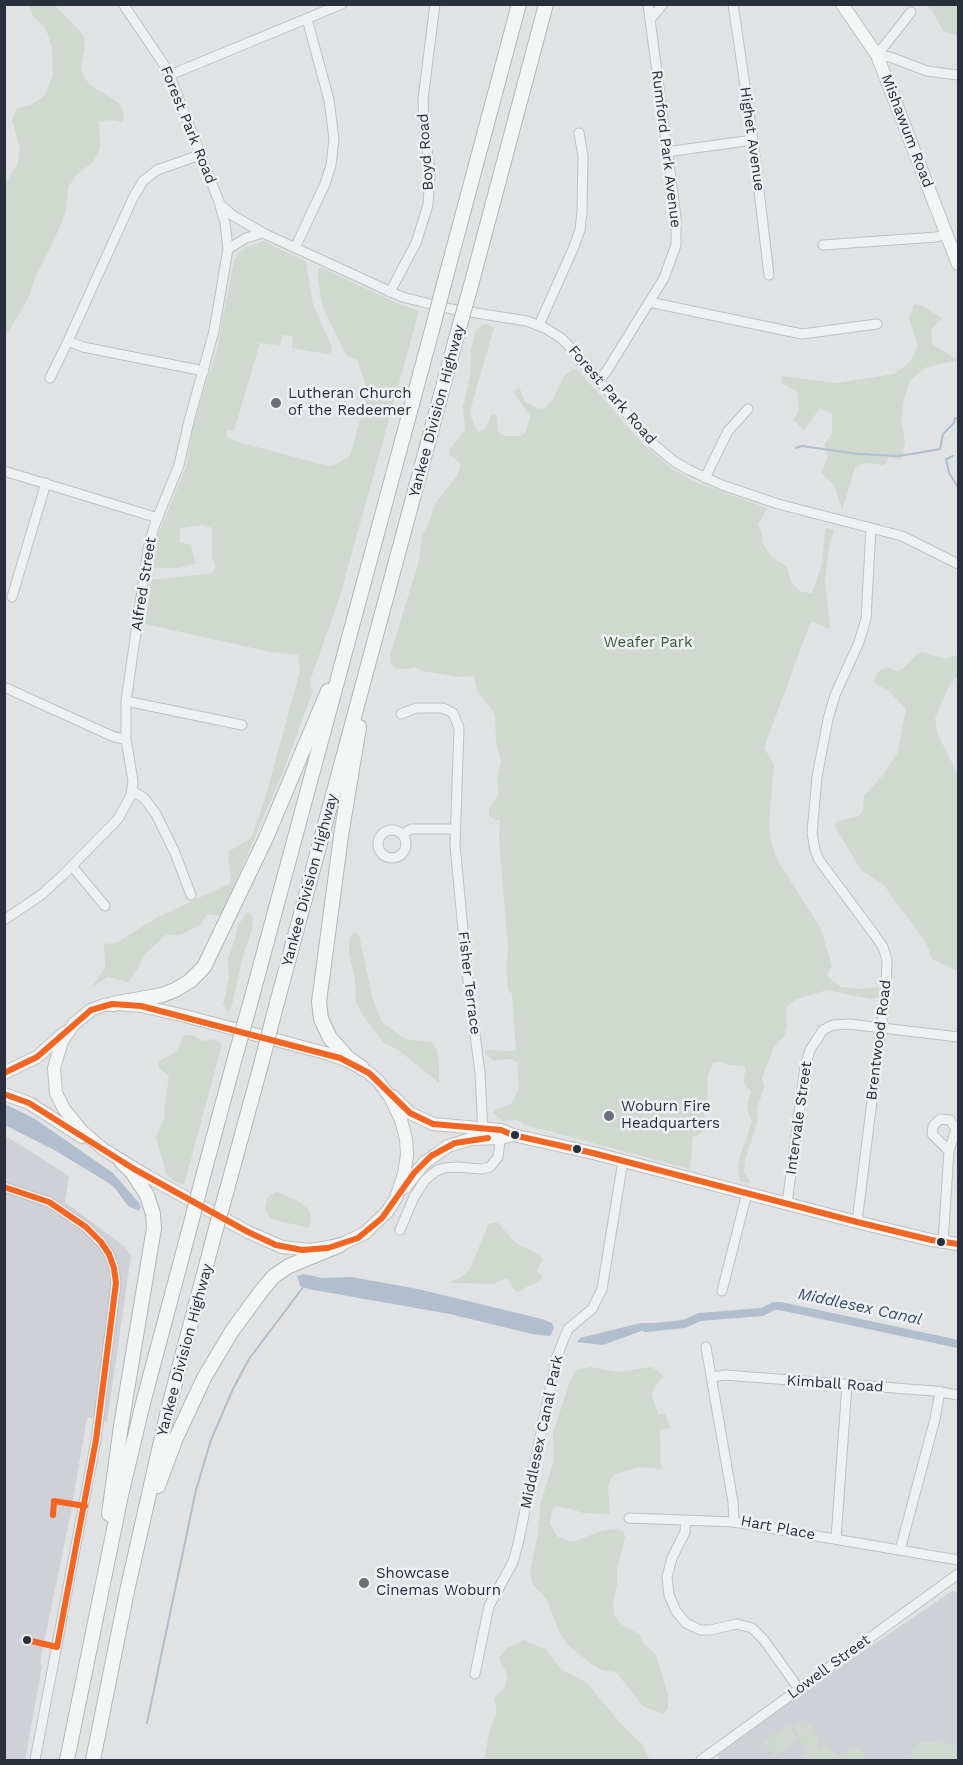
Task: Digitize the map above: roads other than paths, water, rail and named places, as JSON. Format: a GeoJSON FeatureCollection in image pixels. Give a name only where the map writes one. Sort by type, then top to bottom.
{"type":"FeatureCollection","features":[{"type":"Feature","properties":{"kind":"highway","name":"Yankee Division Highway"},"geometry":{"type":"LineString","coordinates":[[67,1761],[101,1590],[143,1403],[519,4]]}},
{"type":"Feature","properties":{"kind":"highway","name":"Yankee Division Highway"},"geometry":{"type":"LineString","coordinates":[[93,1761],[127,1591],[169,1406],[546,4]]}},
{"type":"Feature","properties":{"kind":"highway"},"geometry":{"type":"LineString","coordinates":[[112,1004],[162,995],[175,990],[196,977],[207,962],[286,794],[349,636]]}},
{"type":"Feature","properties":{"kind":"highway"},"geometry":{"type":"LineString","coordinates":[[362,1068],[348,1058],[330,1038],[321,1019],[319,1002],[341,836],[376,636]]}},
{"type":"Feature","properties":{"kind":"highway"},"geometry":{"type":"LineString","coordinates":[[101,1590],[121,1426],[154,1228],[153,1214],[147,1195],[136,1177],[121,1161]]}},
{"type":"Feature","properties":{"kind":"highway"},"geometry":{"type":"LineString","coordinates":[[127,1591],[167,1460],[193,1401],[220,1349],[262,1290],[278,1273],[340,1245]]}},
{"type":"Feature","properties":{"kind":"main road","name":"Mishawum Road"},"geometry":{"type":"LineString","coordinates":[[842,4],[877,55],[947,234],[956,248],[958,264]]}},
{"type":"Feature","properties":{"kind":"main road"},"geometry":{"type":"LineString","coordinates":[[4,1072],[37,1057],[91,1010],[112,1004],[141,1006],[329,1054],[362,1068],[410,1113],[426,1121],[483,1133],[505,1134],[623,1161],[857,1222],[958,1244]]}},
{"type":"Feature","properties":{"kind":"main road"},"geometry":{"type":"LineString","coordinates":[[74,1024],[62,1041],[56,1058],[54,1074],[57,1093],[72,1120],[103,1149]]}},
{"type":"Feature","properties":{"kind":"main road"},"geometry":{"type":"LineString","coordinates":[[384,1087],[401,1120],[407,1148],[404,1174],[393,1205]]}},
{"type":"Feature","properties":{"kind":"main road"},"geometry":{"type":"LineString","coordinates":[[4,1094],[29,1103],[121,1161],[269,1242],[302,1250],[317,1250],[358,1238],[371,1229],[393,1205],[414,1173],[432,1156],[455,1143],[483,1133]]}},
{"type":"Feature","properties":{"kind":"street","name":"Forest Park Road"},"geometry":{"type":"LineString","coordinates":[[123,4],[170,75],[220,204],[232,215],[263,233],[390,292],[434,306],[502,316],[539,325],[553,332],[568,345],[652,443],[678,464],[705,478],[792,508],[905,537],[958,564]]}},
{"type":"Feature","properties":{"kind":"street"},"geometry":{"type":"LineString","coordinates":[[170,75],[342,4]]}},
{"type":"Feature","properties":{"kind":"street","name":"Boyd Road"},"geometry":{"type":"LineString","coordinates":[[390,292],[416,243],[429,198],[430,173],[423,99],[435,4]]}},
{"type":"Feature","properties":{"kind":"street","name":"Rumford Park Avenue"},"geometry":{"type":"LineString","coordinates":[[598,381],[606,372],[667,272],[677,238],[648,4]]}},
{"type":"Feature","properties":{"kind":"street"},"geometry":{"type":"LineString","coordinates":[[650,20],[663,4]]}},
{"type":"Feature","properties":{"kind":"street","name":"Highet Avenue"},"geometry":{"type":"LineString","coordinates":[[733,4],[753,140],[769,275]]}},
{"type":"Feature","properties":{"kind":"street"},"geometry":{"type":"LineString","coordinates":[[911,12],[877,55],[890,57],[927,71],[958,75]]}},
{"type":"Feature","properties":{"kind":"street"},"geometry":{"type":"LineString","coordinates":[[295,248],[327,178],[334,139],[330,100],[307,19]]}},
{"type":"Feature","properties":{"kind":"street"},"geometry":{"type":"LineString","coordinates":[[539,325],[580,230],[583,156],[579,133]]}},
{"type":"Feature","properties":{"kind":"street"},"geometry":{"type":"LineString","coordinates":[[666,152],[753,140]]}},
{"type":"Feature","properties":{"kind":"street"},"geometry":{"type":"LineString","coordinates":[[50,378],[143,180],[157,170],[200,155]]}},
{"type":"Feature","properties":{"kind":"street","name":"Alfred Street"},"geometry":{"type":"LineString","coordinates":[[132,791],[126,739],[126,701],[148,549],[179,465],[204,371],[220,297],[228,249],[220,204]]}},
{"type":"Feature","properties":{"kind":"street"},"geometry":{"type":"LineString","coordinates":[[228,249],[246,238],[263,233]]}},
{"type":"Feature","properties":{"kind":"street"},"geometry":{"type":"LineString","coordinates":[[823,245],[936,237],[947,234]]}},
{"type":"Feature","properties":{"kind":"street"},"geometry":{"type":"LineString","coordinates":[[649,302],[802,334],[877,324]]}},
{"type":"Feature","properties":{"kind":"street"},"geometry":{"type":"LineString","coordinates":[[68,341],[83,347],[204,371]]}},
{"type":"Feature","properties":{"kind":"street"},"geometry":{"type":"LineString","coordinates":[[705,478],[726,435],[748,409]]}},
{"type":"Feature","properties":{"kind":"street"},"geometry":{"type":"LineString","coordinates":[[4,471],[158,518]]}},
{"type":"Feature","properties":{"kind":"street"},"geometry":{"type":"LineString","coordinates":[[12,597],[46,483]]}},
{"type":"Feature","properties":{"kind":"street","name":"Brentwood Road"},"geometry":{"type":"LineString","coordinates":[[857,1222],[888,971],[885,953],[874,934],[819,860],[812,833],[819,764],[828,719],[835,695],[862,635],[866,619],[870,528]]}},
{"type":"Feature","properties":{"kind":"street"},"geometry":{"type":"LineString","coordinates":[[4,687],[115,738],[126,739]]}},
{"type":"Feature","properties":{"kind":"street"},"geometry":{"type":"LineString","coordinates":[[126,701],[242,725]]}},
{"type":"Feature","properties":{"kind":"street","name":"Fisher Terrace"},"geometry":{"type":"LineString","coordinates":[[401,714],[416,708],[436,707],[450,711],[457,720],[459,738],[454,829],[479,1063],[483,1133]]}},
{"type":"Feature","properties":{"kind":"street"},"geometry":{"type":"LineString","coordinates":[[4,920],[41,895],[72,866],[118,819],[132,791],[144,798],[156,814],[175,853],[191,895]]}},
{"type":"Feature","properties":{"kind":"street"},"geometry":{"type":"LineString","coordinates":[[403,834],[412,829],[454,829]]}},
{"type":"Feature","properties":{"kind":"street"},"geometry":{"type":"LineString","coordinates":[[72,866],[105,906]]}},
{"type":"Feature","properties":{"kind":"street","name":"Intervale Street"},"geometry":{"type":"LineString","coordinates":[[788,1204],[803,1073],[814,1043],[823,1030],[837,1024],[849,1024],[958,1037]]}},
{"type":"Feature","properties":{"kind":"street"},"geometry":{"type":"LineString","coordinates":[[400,1230],[414,1197],[425,1180],[444,1168],[481,1169],[490,1167],[498,1157],[505,1134]]}},
{"type":"Feature","properties":{"kind":"street"},"geometry":{"type":"LineString","coordinates":[[943,1242],[949,1151]]}},
{"type":"Feature","properties":{"kind":"street","name":"Middlesex Canal Park"},"geometry":{"type":"LineString","coordinates":[[476,1674],[488,1608],[513,1562],[519,1544],[557,1356],[569,1328],[592,1310],[602,1289],[623,1161]]}},
{"type":"Feature","properties":{"kind":"street"},"geometry":{"type":"LineString","coordinates":[[4,1187],[40,1198],[70,1215],[96,1236],[112,1261],[116,1290],[100,1418],[85,1506],[35,1761]]}},
{"type":"Feature","properties":{"kind":"street"},"geometry":{"type":"LineString","coordinates":[[722,1291],[747,1193]]}},
{"type":"Feature","properties":{"kind":"street","name":"Hart Place"},"geometry":{"type":"LineString","coordinates":[[706,1347],[733,1502],[734,1522],[958,1560]]}},
{"type":"Feature","properties":{"kind":"street","name":"Kimball Road"},"geometry":{"type":"LineString","coordinates":[[712,1377],[727,1376],[958,1395]]}},
{"type":"Feature","properties":{"kind":"street"},"geometry":{"type":"LineString","coordinates":[[836,1539],[847,1385]]}},
{"type":"Feature","properties":{"kind":"street"},"geometry":{"type":"LineString","coordinates":[[900,1550],[940,1392]]}},
{"type":"Feature","properties":{"kind":"street"},"geometry":{"type":"LineString","coordinates":[[629,1518],[734,1522]]}},
{"type":"Feature","properties":{"kind":"street"},"geometry":{"type":"LineString","coordinates":[[686,1520],[685,1532],[672,1558],[667,1577],[669,1595],[676,1611],[686,1623],[700,1630],[737,1624],[752,1629],[764,1640],[799,1689]]}},
{"type":"Feature","properties":{"kind":"street","name":"Lowell Street"},"geometry":{"type":"LineString","coordinates":[[704,1760],[958,1574]]}},
{"type":"Feature","properties":{"kind":"water"},"geometry":{"type":"Polygon","coordinates":[[[5,1104],[35,1119],[113,1173],[139,1203],[141,1207],[139,1211],[128,1206],[115,1188],[107,1182],[56,1151],[5,1125],[5,1104]]]}},
{"type":"Feature","properties":{"kind":"water"},"geometry":{"type":"Polygon","coordinates":[[[303,1274],[323,1278],[351,1277],[418,1289],[542,1319],[552,1323],[554,1328],[550,1336],[532,1334],[450,1314],[308,1289],[300,1286],[297,1276],[303,1274]]]}},
{"type":"Feature","properties":{"kind":"water"},"geometry":{"type":"Polygon","coordinates":[[[641,1323],[652,1323],[655,1326],[603,1345],[577,1342],[580,1338],[641,1323]]]}},
{"type":"Feature","properties":{"kind":"waterway"},"geometry":{"type":"LineString","coordinates":[[796,448],[802,446],[858,454],[898,456],[940,449],[943,434],[954,423],[955,418],[958,419]]}},
{"type":"Feature","properties":{"kind":"waterway"},"geometry":{"type":"LineString","coordinates":[[953,456],[946,459],[949,473],[958,487]]}},
{"type":"Feature","properties":{"kind":"waterway"},"geometry":{"type":"LineString","coordinates":[[147,1723],[196,1490],[211,1440],[249,1359],[304,1286]]}},
{"type":"Feature","properties":{"kind":"waterway","name":"Middlesex Canal"},"geometry":{"type":"LineString","coordinates":[[646,1328],[684,1324],[700,1317],[762,1312],[774,1306],[780,1306],[958,1344]]}},
{"type":"Feature","properties":{"kind":"place","name":"Lutheran Church of the Redeemer"},"geometry":{"type":"Point","coordinates":[276,403]}},
{"type":"Feature","properties":{"kind":"place","name":"Woburn Fire Headquarters"},"geometry":{"type":"Point","coordinates":[609,1116]}},
{"type":"Feature","properties":{"kind":"place","name":"Showcase Cinemas Woburn"},"geometry":{"type":"Point","coordinates":[364,1583]}},
{"type":"Feature","properties":{"kind":"park label","name":"Weafer Park"},"geometry":{"type":"Point","coordinates":[648,643]}}]}
